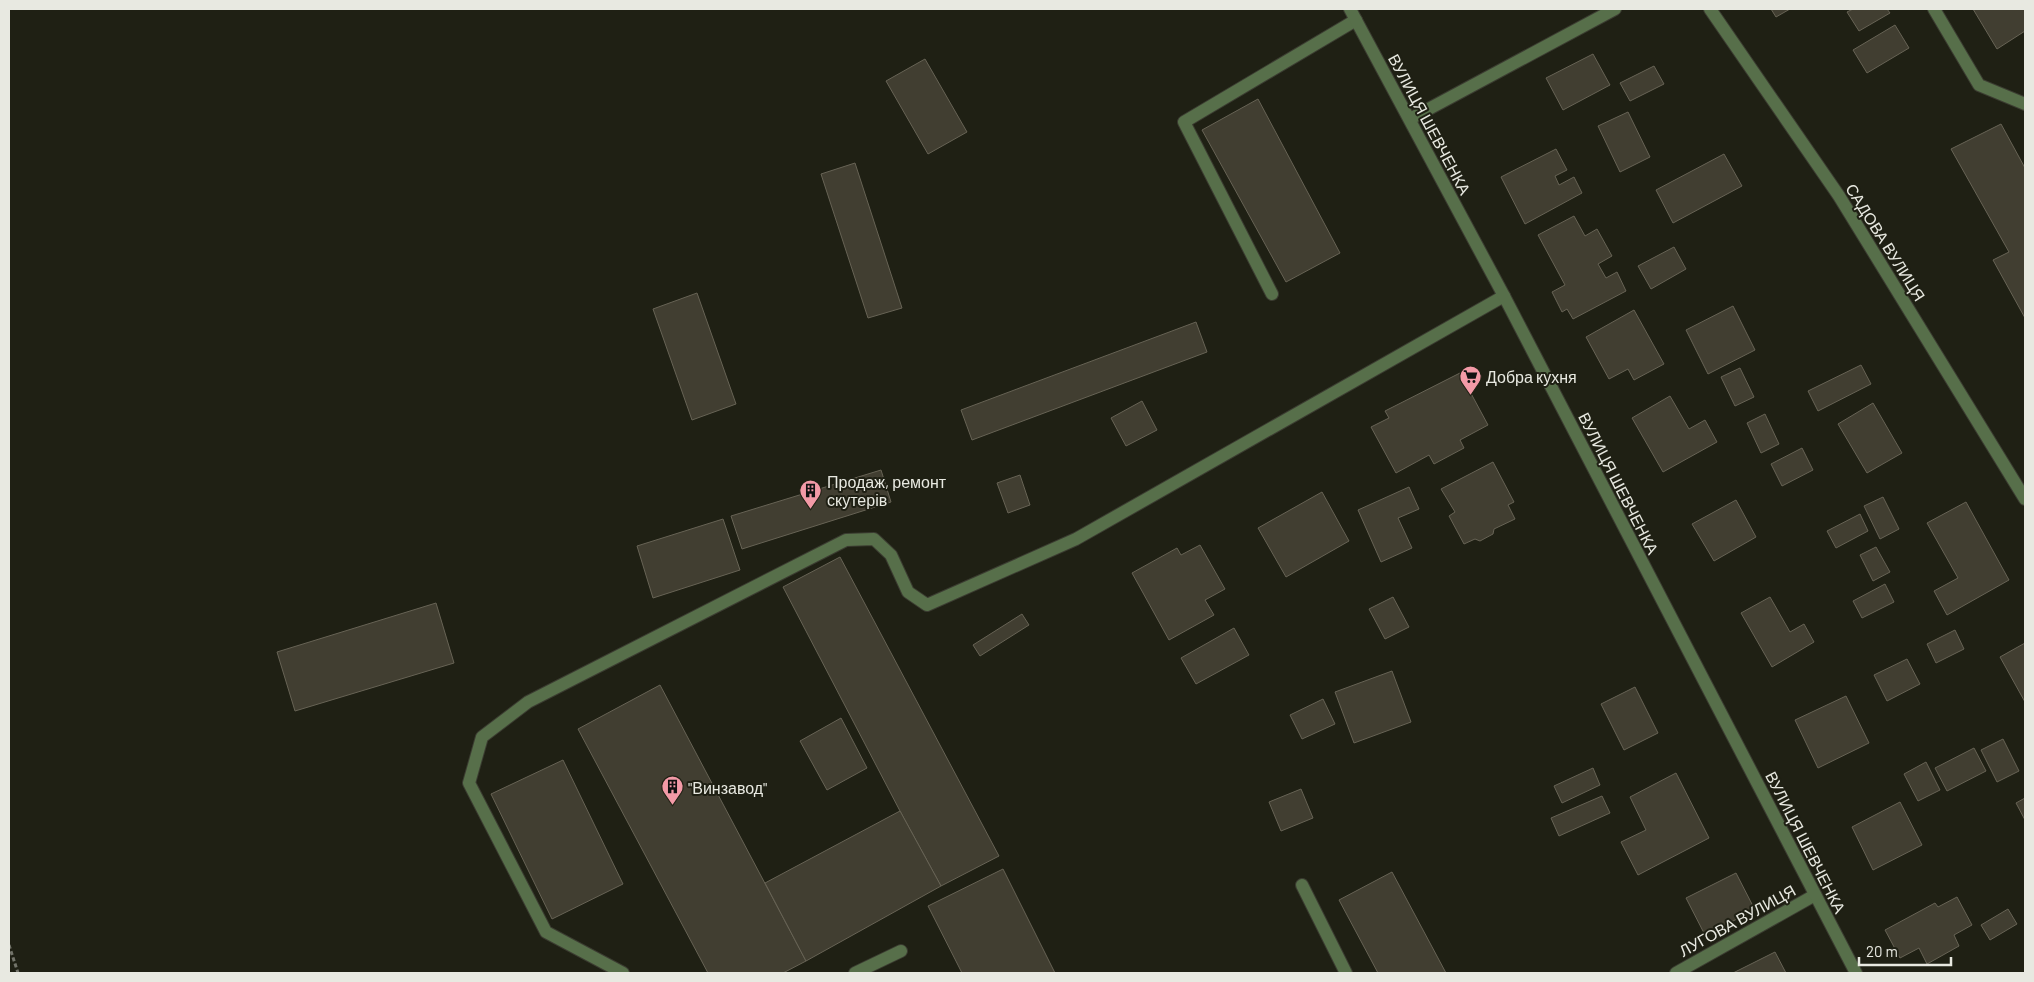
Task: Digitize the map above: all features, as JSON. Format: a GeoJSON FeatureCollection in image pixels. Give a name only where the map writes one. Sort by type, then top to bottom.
{"type":"FeatureCollection","features":[{"type":"Feature","properties":{"kind":"street"},"geometry":{"type":"LineString","coordinates":[[1410,119],[1614,9]]}},
{"type":"Feature","properties":{"kind":"street","name":"САДОВА ВУЛИЦЯ"},"geometry":{"type":"LineString","coordinates":[[1710,9],[1839,196],[2025,498]]}},
{"type":"Feature","properties":{"kind":"street"},"geometry":{"type":"LineString","coordinates":[[1934,9],[1979,85],[2025,104]]}},
{"type":"Feature","properties":{"kind":"street"},"geometry":{"type":"LineString","coordinates":[[1272,294],[1184,122],[1353,14]]}},
{"type":"Feature","properties":{"kind":"street","name":"ВУЛИЦЯ ШЕВЧЕНКА"},"geometry":{"type":"LineString","coordinates":[[1353,14],[1504,296],[1856,973]]}},
{"type":"Feature","properties":{"kind":"street"},"geometry":{"type":"LineString","coordinates":[[623,973],[546,932],[469,782],[482,736],[528,702],[846,540],[874,539],[891,555],[908,592],[927,605],[1076,538],[1504,296]]}},
{"type":"Feature","properties":{"kind":"street"},"geometry":{"type":"LineString","coordinates":[[1302,885],[1346,973]]}},
{"type":"Feature","properties":{"kind":"street","name":"ЛУГОВА ВУЛИЦЯ"},"geometry":{"type":"LineString","coordinates":[[1676,973],[1815,895]]}},
{"type":"Feature","properties":{"kind":"street"},"geometry":{"type":"LineString","coordinates":[[855,973],[901,951]]}},
{"type":"Feature","properties":{"kind":"path"},"geometry":{"type":"LineString","coordinates":[[9,944],[18,973]]}},
{"type":"Feature","properties":{"kind":"building"},"geometry":{"type":"Polygon","coordinates":[[[1771,9],[1790,9],[1776,17],[1771,9]]]}},
{"type":"Feature","properties":{"kind":"building"},"geometry":{"type":"Polygon","coordinates":[[[1853,9],[1887,9],[1890,13],[1859,31],[1847,12],[1853,9]]]}},
{"type":"Feature","properties":{"kind":"building"},"geometry":{"type":"Polygon","coordinates":[[[1973,9],[2025,9],[2025,31],[1997,49],[1973,9]]]}},
{"type":"Feature","properties":{"kind":"building"},"geometry":{"type":"Polygon","coordinates":[[[1895,25],[1909,48],[1867,73],[1853,50],[1895,25]]]}},
{"type":"Feature","properties":{"kind":"building"},"geometry":{"type":"Polygon","coordinates":[[[1593,54],[1610,85],[1563,110],[1546,78],[1593,54]]]}},
{"type":"Feature","properties":{"kind":"building"},"geometry":{"type":"Polygon","coordinates":[[[925,59],[967,132],[928,154],[886,81],[925,59]]]}},
{"type":"Feature","properties":{"kind":"building"},"geometry":{"type":"Polygon","coordinates":[[[1654,66],[1664,84],[1630,101],[1620,83],[1654,66]]]}},
{"type":"Feature","properties":{"kind":"building"},"geometry":{"type":"Polygon","coordinates":[[[1258,99],[1340,253],[1286,282],[1202,130],[1258,99]]]}},
{"type":"Feature","properties":{"kind":"building"},"geometry":{"type":"Polygon","coordinates":[[[1628,112],[1650,157],[1620,172],[1598,126],[1628,112]]]}},
{"type":"Feature","properties":{"kind":"building"},"geometry":{"type":"Polygon","coordinates":[[[2001,124],[2025,168],[2025,318],[1993,260],[2009,252],[1951,149],[2001,124]]]}},
{"type":"Feature","properties":{"kind":"building"},"geometry":{"type":"Polygon","coordinates":[[[1556,149],[1567,170],[1555,176],[1559,185],[1574,177],[1582,193],[1525,224],[1501,177],[1556,149]]]}},
{"type":"Feature","properties":{"kind":"building"},"geometry":{"type":"Polygon","coordinates":[[[1724,154],[1742,186],[1673,223],[1656,190],[1724,154]]]}},
{"type":"Feature","properties":{"kind":"building"},"geometry":{"type":"Polygon","coordinates":[[[855,163],[902,308],[868,318],[821,174],[855,163]]]}},
{"type":"Feature","properties":{"kind":"building"},"geometry":{"type":"Polygon","coordinates":[[[1574,216],[1585,236],[1597,229],[1612,256],[1598,264],[1606,278],[1617,272],[1626,291],[1573,319],[1567,309],[1562,312],[1552,292],[1565,285],[1538,235],[1574,216]]]}},
{"type":"Feature","properties":{"kind":"building"},"geometry":{"type":"Polygon","coordinates":[[[1674,247],[1686,269],[1651,289],[1638,266],[1674,247]]]}},
{"type":"Feature","properties":{"kind":"building"},"geometry":{"type":"Polygon","coordinates":[[[697,293],[736,404],[692,420],[653,309],[697,293]]]}},
{"type":"Feature","properties":{"kind":"building"},"geometry":{"type":"Polygon","coordinates":[[[1733,306],[1755,350],[1708,374],[1686,330],[1733,306]]]}},
{"type":"Feature","properties":{"kind":"building"},"geometry":{"type":"Polygon","coordinates":[[[1634,310],[1664,364],[1634,380],[1628,369],[1609,379],[1586,337],[1634,310]]]}},
{"type":"Feature","properties":{"kind":"building"},"geometry":{"type":"Polygon","coordinates":[[[1196,322],[1207,352],[972,440],[961,410],[1196,322]]]}},
{"type":"Feature","properties":{"kind":"building"},"geometry":{"type":"Polygon","coordinates":[[[1861,365],[1871,384],[1818,411],[1808,391],[1861,365]]]}},
{"type":"Feature","properties":{"kind":"building"},"geometry":{"type":"Polygon","coordinates":[[[1740,368],[1754,397],[1735,406],[1721,377],[1740,368]]]}},
{"type":"Feature","properties":{"kind":"building"},"geometry":{"type":"Polygon","coordinates":[[[1460,373],[1488,425],[1460,440],[1464,448],[1434,464],[1429,455],[1396,473],[1371,427],[1389,418],[1385,411],[1460,373]]]}},
{"type":"Feature","properties":{"kind":"building"},"geometry":{"type":"Polygon","coordinates":[[[1670,396],[1689,429],[1705,420],[1717,442],[1663,472],[1632,418],[1670,396]]]}},
{"type":"Feature","properties":{"kind":"building"},"geometry":{"type":"Polygon","coordinates":[[[1142,401],[1157,430],[1126,446],[1111,418],[1142,401]]]}},
{"type":"Feature","properties":{"kind":"building"},"geometry":{"type":"Polygon","coordinates":[[[1873,403],[1902,453],[1867,473],[1838,424],[1873,403]]]}},
{"type":"Feature","properties":{"kind":"building"},"geometry":{"type":"Polygon","coordinates":[[[1765,414],[1779,444],[1761,453],[1747,423],[1765,414]]]}},
{"type":"Feature","properties":{"kind":"building"},"geometry":{"type":"Polygon","coordinates":[[[1802,448],[1813,470],[1782,486],[1771,464],[1802,448]]]}},
{"type":"Feature","properties":{"kind":"building"},"geometry":{"type":"Polygon","coordinates":[[[1493,462],[1514,502],[1508,505],[1515,519],[1494,529],[1493,534],[1480,541],[1475,539],[1464,544],[1449,516],[1455,512],[1441,489],[1493,462]]]}},
{"type":"Feature","properties":{"kind":"building","name":"Продаж, ремонт скутерів"},"geometry":{"type":"Polygon","coordinates":[[[881,470],[891,502],[742,549],[731,516],[881,470]]]}},
{"type":"Feature","properties":{"kind":"building"},"geometry":{"type":"Polygon","coordinates":[[[1020,475],[1030,505],[1008,513],[997,483],[1020,475]]]}},
{"type":"Feature","properties":{"kind":"building"},"geometry":{"type":"Polygon","coordinates":[[[1409,487],[1419,509],[1398,518],[1412,548],[1381,562],[1358,510],[1409,487]]]}},
{"type":"Feature","properties":{"kind":"building"},"geometry":{"type":"Polygon","coordinates":[[[1322,492],[1349,541],[1286,577],[1258,528],[1322,492]]]}},
{"type":"Feature","properties":{"kind":"building"},"geometry":{"type":"Polygon","coordinates":[[[1883,497],[1899,529],[1880,539],[1864,506],[1883,497]]]}},
{"type":"Feature","properties":{"kind":"building"},"geometry":{"type":"Polygon","coordinates":[[[1736,500],[1756,537],[1714,561],[1692,524],[1736,500]]]}},
{"type":"Feature","properties":{"kind":"building"},"geometry":{"type":"Polygon","coordinates":[[[1966,502],[2009,580],[1947,615],[1934,591],[1958,578],[1927,523],[1966,502]]]}},
{"type":"Feature","properties":{"kind":"building"},"geometry":{"type":"Polygon","coordinates":[[[1860,514],[1868,531],[1836,548],[1827,531],[1860,514]]]}},
{"type":"Feature","properties":{"kind":"building"},"geometry":{"type":"Polygon","coordinates":[[[723,519],[740,570],[653,598],[637,546],[723,519]]]}},
{"type":"Feature","properties":{"kind":"building"},"geometry":{"type":"Polygon","coordinates":[[[1200,545],[1225,589],[1205,600],[1214,615],[1169,640],[1132,573],[1177,548],[1181,555],[1200,545]]]}},
{"type":"Feature","properties":{"kind":"building"},"geometry":{"type":"Polygon","coordinates":[[[1876,547],[1890,572],[1873,581],[1860,555],[1876,547]]]}},
{"type":"Feature","properties":{"kind":"building"},"geometry":{"type":"Polygon","coordinates":[[[840,557],[999,856],[941,886],[783,587],[840,557]]]}},
{"type":"Feature","properties":{"kind":"building"},"geometry":{"type":"Polygon","coordinates":[[[1885,584],[1894,602],[1862,618],[1853,601],[1885,584]]]}},
{"type":"Feature","properties":{"kind":"building"},"geometry":{"type":"Polygon","coordinates":[[[1393,597],[1409,627],[1385,639],[1369,609],[1393,597]]]}},
{"type":"Feature","properties":{"kind":"building"},"geometry":{"type":"Polygon","coordinates":[[[1770,597],[1790,632],[1804,624],[1814,642],[1772,667],[1741,613],[1770,597]]]}},
{"type":"Feature","properties":{"kind":"building"},"geometry":{"type":"Polygon","coordinates":[[[436,603],[454,663],[295,711],[277,652],[436,603]]]}},
{"type":"Feature","properties":{"kind":"building"},"geometry":{"type":"Polygon","coordinates":[[[1022,614],[1029,625],[980,656],[973,645],[1022,614]]]}},
{"type":"Feature","properties":{"kind":"building"},"geometry":{"type":"Polygon","coordinates":[[[1234,628],[1249,655],[1196,684],[1181,658],[1234,628]]]}},
{"type":"Feature","properties":{"kind":"building"},"geometry":{"type":"Polygon","coordinates":[[[1955,630],[1964,649],[1936,663],[1927,644],[1955,630]]]}},
{"type":"Feature","properties":{"kind":"building"},"geometry":{"type":"Polygon","coordinates":[[[2025,643],[2025,702],[2000,657],[2025,643]]]}},
{"type":"Feature","properties":{"kind":"building"},"geometry":{"type":"Polygon","coordinates":[[[1907,659],[1920,684],[1887,701],[1874,675],[1907,659]]]}},
{"type":"Feature","properties":{"kind":"building"},"geometry":{"type":"Polygon","coordinates":[[[1392,671],[1411,722],[1354,743],[1335,692],[1392,671]]]}},
{"type":"Feature","properties":{"kind":"building","name":"\"Винзавод\""},"geometry":{"type":"Polygon","coordinates":[[[660,685],[806,961],[783,973],[708,973],[578,729],[660,685]]]}},
{"type":"Feature","properties":{"kind":"building"},"geometry":{"type":"Polygon","coordinates":[[[1635,687],[1658,733],[1624,750],[1601,704],[1635,687]]]}},
{"type":"Feature","properties":{"kind":"building"},"geometry":{"type":"Polygon","coordinates":[[[1846,696],[1869,743],[1818,768],[1795,720],[1846,696]]]}},
{"type":"Feature","properties":{"kind":"building"},"geometry":{"type":"Polygon","coordinates":[[[1323,699],[1335,724],[1302,739],[1290,715],[1323,699]]]}},
{"type":"Feature","properties":{"kind":"building"},"geometry":{"type":"Polygon","coordinates":[[[841,718],[867,768],[827,790],[800,741],[841,718]]]}},
{"type":"Feature","properties":{"kind":"building"},"geometry":{"type":"Polygon","coordinates":[[[2003,739],[2019,771],[1997,782],[1981,750],[2003,739]]]}},
{"type":"Feature","properties":{"kind":"building"},"geometry":{"type":"Polygon","coordinates":[[[1974,748],[1986,771],[1947,791],[1935,768],[1974,748]]]}},
{"type":"Feature","properties":{"kind":"building"},"geometry":{"type":"Polygon","coordinates":[[[563,760],[623,884],[552,919],[491,794],[563,760]]]}},
{"type":"Feature","properties":{"kind":"building"},"geometry":{"type":"Polygon","coordinates":[[[1926,762],[1940,790],[1918,801],[1904,774],[1926,762]]]}},
{"type":"Feature","properties":{"kind":"building"},"geometry":{"type":"Polygon","coordinates":[[[1593,768],[1600,785],[1562,803],[1554,786],[1593,768]]]}},
{"type":"Feature","properties":{"kind":"building"},"geometry":{"type":"Polygon","coordinates":[[[1676,773],[1709,838],[1638,875],[1621,842],[1646,830],[1630,797],[1676,773]]]}},
{"type":"Feature","properties":{"kind":"building"},"geometry":{"type":"Polygon","coordinates":[[[1301,789],[1313,818],[1281,831],[1269,802],[1301,789]]]}},
{"type":"Feature","properties":{"kind":"building"},"geometry":{"type":"Polygon","coordinates":[[[1602,796],[1610,813],[1559,836],[1551,818],[1602,796]]]}},
{"type":"Feature","properties":{"kind":"building"},"geometry":{"type":"Polygon","coordinates":[[[2025,798],[2025,820],[2016,803],[2025,798]]]}},
{"type":"Feature","properties":{"kind":"building"},"geometry":{"type":"Polygon","coordinates":[[[1900,802],[1922,845],[1873,870],[1852,827],[1900,802]]]}},
{"type":"Feature","properties":{"kind":"building"},"geometry":{"type":"Polygon","coordinates":[[[900,811],[941,886],[806,961],[765,883],[900,811]]]}},
{"type":"Feature","properties":{"kind":"building"},"geometry":{"type":"Polygon","coordinates":[[[1003,869],[1055,973],[962,973],[928,906],[1003,869]]]}},
{"type":"Feature","properties":{"kind":"building"},"geometry":{"type":"Polygon","coordinates":[[[1392,872],[1446,973],[1378,973],[1339,900],[1392,872]]]}},
{"type":"Feature","properties":{"kind":"building"},"geometry":{"type":"Polygon","coordinates":[[[1736,873],[1755,910],[1705,935],[1686,898],[1736,873]]]}},
{"type":"Feature","properties":{"kind":"building"},"geometry":{"type":"Polygon","coordinates":[[[1957,897],[1972,925],[1954,935],[1959,946],[1927,964],[1919,948],[1900,958],[1885,930],[1935,903],[1938,907],[1957,897]]]}},
{"type":"Feature","properties":{"kind":"building"},"geometry":{"type":"Polygon","coordinates":[[[2008,909],[2017,924],[1990,940],[1981,925],[2008,909]]]}},
{"type":"Feature","properties":{"kind":"building"},"geometry":{"type":"Polygon","coordinates":[[[1775,952],[1786,973],[1733,973],[1775,952]]]}},
{"type":"Feature","properties":{"kind":"place","name":"Добра кухня"},"geometry":{"type":"Point","coordinates":[1470,395]}},
{"type":"Feature","properties":{"kind":"place","name":"Продаж, ремонт скутерів"},"geometry":{"type":"Point","coordinates":[811,509]}},
{"type":"Feature","properties":{"kind":"place","name":"\"Винзавод\""},"geometry":{"type":"Point","coordinates":[672,806]}}]}
